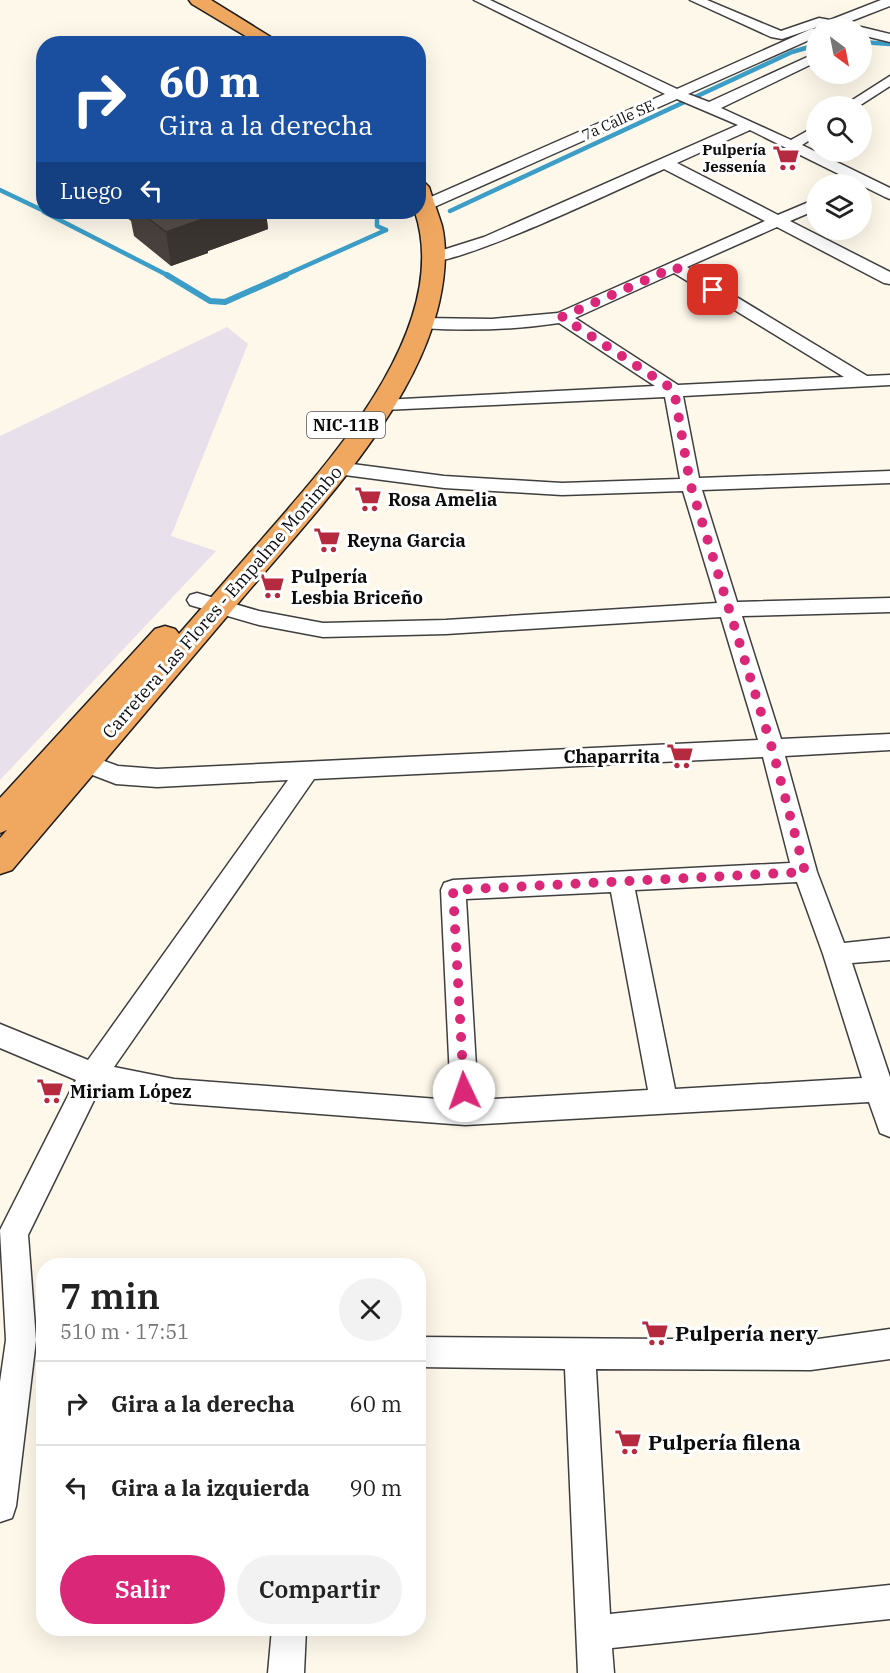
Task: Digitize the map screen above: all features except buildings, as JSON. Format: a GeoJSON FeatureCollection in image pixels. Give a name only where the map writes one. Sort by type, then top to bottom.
{"type":"FeatureCollection","features":[{"type":"Feature","properties":{"kind":"highway"},"geometry":{"type":"LineString","coordinates":[[190,2],[237,36]]}},
{"type":"Feature","properties":{"kind":"highway"},"geometry":{"type":"LineString","coordinates":[[190,2],[257,36]]}},
{"type":"Feature","properties":{"kind":"highway","name":"Carretera Las Flores - Empalme Monimbo"},"geometry":{"type":"LineString","coordinates":[[0,861],[85,763],[208,603],[335,444],[379,374],[410,295],[411,249],[415,219]]}},
{"type":"Feature","properties":{"kind":"highway","name":"Carretera Las Flores - Empalme Monimbo"},"geometry":{"type":"LineString","coordinates":[[0,820],[337,468],[383,405],[422,323],[429,297],[433,258],[432,232],[426,219]]}},
{"type":"Feature","properties":{"kind":"street"},"geometry":{"type":"LineString","coordinates":[[480,0],[750,125],[843,174]]}},
{"type":"Feature","properties":{"kind":"street"},"geometry":{"type":"LineString","coordinates":[[696,0],[776,34],[782,35],[806,27]]}},
{"type":"Feature","properties":{"kind":"street"},"geometry":{"type":"LineString","coordinates":[[849,18],[890,1]]}},
{"type":"Feature","properties":{"kind":"street"},"geometry":{"type":"LineString","coordinates":[[872,34],[890,38]]}},
{"type":"Feature","properties":{"kind":"street","name":"7a Calle SE"},"geometry":{"type":"LineString","coordinates":[[426,198],[680,94],[806,37]]}},
{"type":"Feature","properties":{"kind":"street"},"geometry":{"type":"LineString","coordinates":[[705,105],[806,61]]}},
{"type":"Feature","properties":{"kind":"street"},"geometry":{"type":"LineString","coordinates":[[865,96],[890,80]]}},
{"type":"Feature","properties":{"kind":"street"},"geometry":{"type":"LineString","coordinates":[[433,258],[490,240],[750,125]]}},
{"type":"Feature","properties":{"kind":"street"},"geometry":{"type":"LineString","coordinates":[[791,146],[806,136]]}},
{"type":"Feature","properties":{"kind":"street"},"geometry":{"type":"LineString","coordinates":[[665,163],[890,279]]}},
{"type":"Feature","properties":{"kind":"street"},"geometry":{"type":"LineString","coordinates":[[872,188],[889,193]]}},
{"type":"Feature","properties":{"kind":"street"},"geometry":{"type":"LineString","coordinates":[[422,323],[466,326],[526,324],[562,317],[806,209]]}},
{"type":"Feature","properties":{"kind":"street"},"geometry":{"type":"LineString","coordinates":[[675,267],[863,381]]}},
{"type":"Feature","properties":{"kind":"street"},"geometry":{"type":"LineString","coordinates":[[562,317],[674,390],[690,483],[731,609],[772,748],[805,872],[885,1089],[890,1124]]}},
{"type":"Feature","properties":{"kind":"street"},"geometry":{"type":"LineString","coordinates":[[383,405],[890,380]]}},
{"type":"Feature","properties":{"kind":"street"},"geometry":{"type":"LineString","coordinates":[[337,468],[444,482],[562,489],[890,477]]}},
{"type":"Feature","properties":{"kind":"street"},"geometry":{"type":"LineString","coordinates":[[208,603],[259,618],[323,630],[446,627],[731,609],[890,605]]}},
{"type":"Feature","properties":{"kind":"street"},"geometry":{"type":"LineString","coordinates":[[85,763],[116,775],[157,778],[890,742]]}},
{"type":"Feature","properties":{"kind":"street"},"geometry":{"type":"LineString","coordinates":[[0,1506],[32,1341],[12,1234],[93,1075],[307,771]]}},
{"type":"Feature","properties":{"kind":"street"},"geometry":{"type":"LineString","coordinates":[[465,1113],[453,890],[805,872]]}},
{"type":"Feature","properties":{"kind":"street"},"geometry":{"type":"LineString","coordinates":[[621,881],[664,1103]]}},
{"type":"Feature","properties":{"kind":"street"},"geometry":{"type":"LineString","coordinates":[[836,954],[890,949]]}},
{"type":"Feature","properties":{"kind":"street"},"geometry":{"type":"LineString","coordinates":[[0,1036],[93,1075],[174,1091],[465,1113],[885,1089]]}},
{"type":"Feature","properties":{"kind":"street"},"geometry":{"type":"LineString","coordinates":[[426,1352],[811,1355],[890,1344]]}},
{"type":"Feature","properties":{"kind":"street"},"geometry":{"type":"LineString","coordinates":[[580,1353],[596,1673]]}},
{"type":"Feature","properties":{"kind":"street"},"geometry":{"type":"LineString","coordinates":[[594,1633],[890,1602]]}},
{"type":"Feature","properties":{"kind":"street"},"geometry":{"type":"LineString","coordinates":[[286,1673],[289,1636]]}},
{"type":"Feature","properties":{"kind":"shaded area"},"geometry":{"type":"Polygon","coordinates":[[[227,327],[248,344],[171,536],[216,551],[0,780],[0,436],[227,327]]]}},
{"type":"Feature","properties":{"kind":"waterway"},"geometry":{"type":"LineString","coordinates":[[872,43],[890,44]]}},
{"type":"Feature","properties":{"kind":"waterway"},"geometry":{"type":"LineString","coordinates":[[450,211],[792,52],[806,48]]}},
{"type":"Feature","properties":{"kind":"waterway"},"geometry":{"type":"LineString","coordinates":[[0,190],[36,207]]}},
{"type":"Feature","properties":{"kind":"waterway"},"geometry":{"type":"LineString","coordinates":[[58,219],[169,276]]}},
{"type":"Feature","properties":{"kind":"waterway"},"geometry":{"type":"LineString","coordinates":[[283,276],[386,230],[377,226],[377,219]]}},
{"type":"Feature","properties":{"kind":"waterway"},"geometry":{"type":"LineString","coordinates":[[167,275],[210,301],[225,302],[286,275]]}},
{"type":"Feature","properties":{"kind":"place","name":"Pulpería Jessenía"},"geometry":{"type":"Point","coordinates":[786,158]}},
{"type":"Feature","properties":{"kind":"place","name":"Rosa Amelia"},"geometry":{"type":"Point","coordinates":[368,499]}},
{"type":"Feature","properties":{"kind":"place","name":"Reyna Garcia"},"geometry":{"type":"Point","coordinates":[327,540]}},
{"type":"Feature","properties":{"kind":"place","name":"Pulpería Lesbia Briceño"},"geometry":{"type":"Point","coordinates":[271,586]}},
{"type":"Feature","properties":{"kind":"place","name":"Chaparrita"},"geometry":{"type":"Point","coordinates":[680,756]}},
{"type":"Feature","properties":{"kind":"place","name":"Miriam López"},"geometry":{"type":"Point","coordinates":[50,1091]}},
{"type":"Feature","properties":{"kind":"place","name":"Pulpería nery"},"geometry":{"type":"Point","coordinates":[655,1333]}},
{"type":"Feature","properties":{"kind":"place","name":"Pulpería filena"},"geometry":{"type":"Point","coordinates":[628,1442]}},
{"type":"Feature","properties":{"kind":"route"},"geometry":{"type":"LineString","coordinates":[[464,1091],[453,890],[805,872],[772,748],[731,609],[690,483],[674,390],[562,317],[675,267],[713,290]]}}]}
